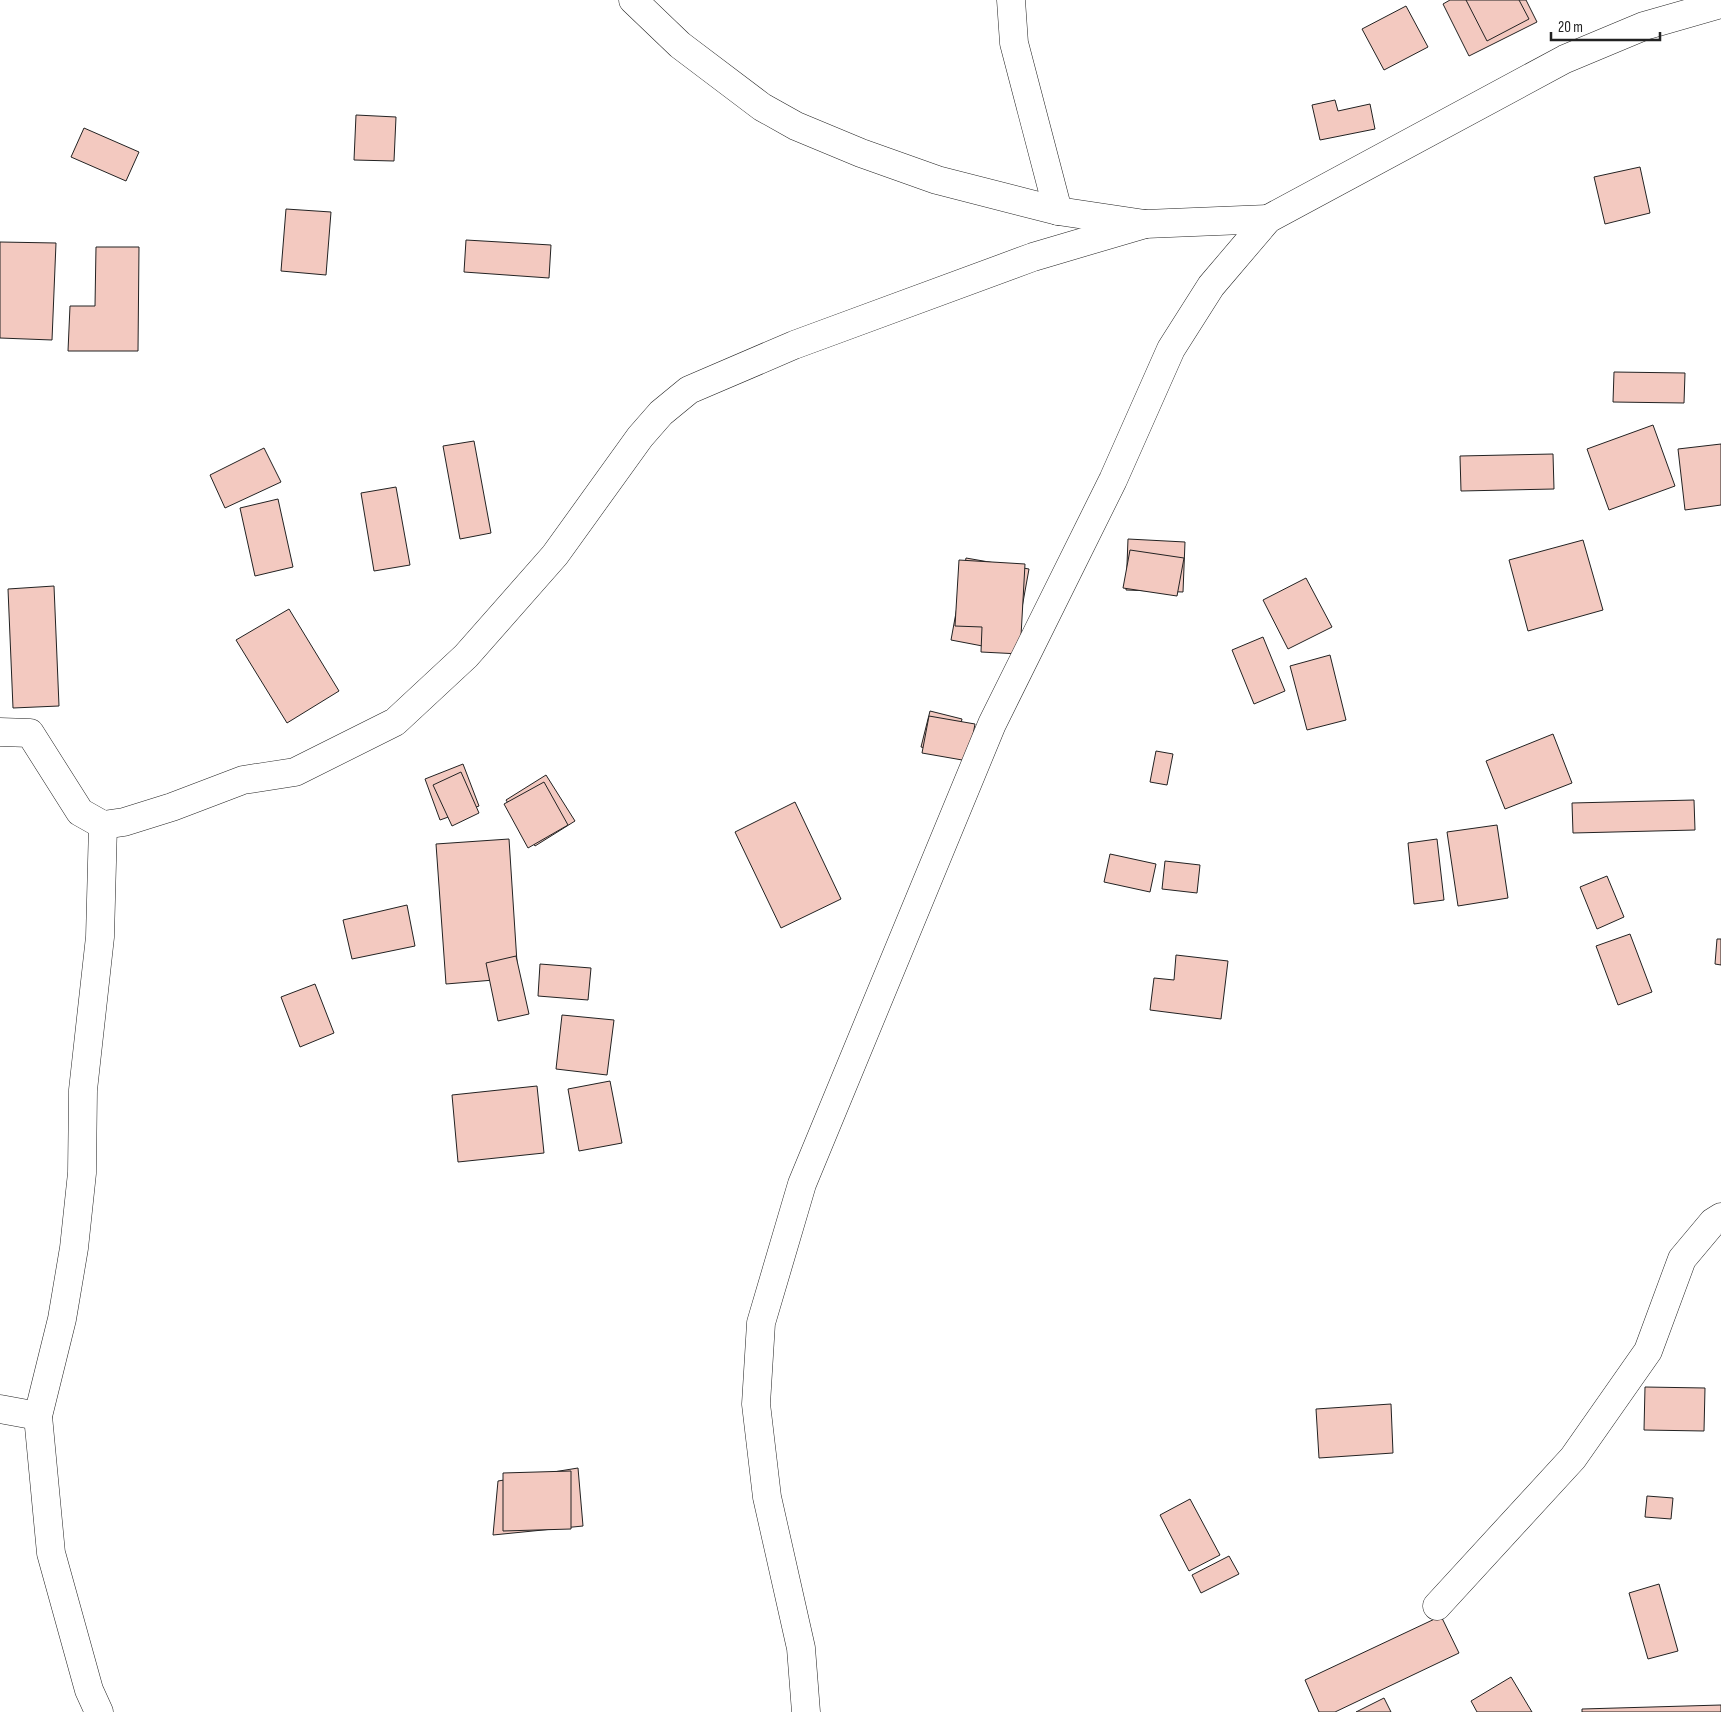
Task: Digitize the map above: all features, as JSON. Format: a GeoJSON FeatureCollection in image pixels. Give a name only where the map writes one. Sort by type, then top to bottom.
{"type":"FeatureCollection","features":[{"type":"Feature","properties":{"kind":"street"},"geometry":{"type":"LineString","coordinates":[[633,0],[680,45],[762,107],[796,126],[861,153],[937,180],[1058,211],[1145,224],[1268,220]]}},
{"type":"Feature","properties":{"kind":"street"},"geometry":{"type":"LineString","coordinates":[[1011,0],[1014,43],[1058,211]]}},
{"type":"Feature","properties":{"kind":"street"},"geometry":{"type":"LineString","coordinates":[[806,1712],[801,1648],[767,1498],[756,1404],[761,1322],[802,1184],[992,724],[1113,480],[1172,349],[1211,286],[1268,220],[1565,59],[1644,26],[1721,4]]}},
{"type":"Feature","properties":{"kind":"street"},"geometry":{"type":"LineString","coordinates":[[0,732],[30,733],[80,812],[103,825],[124,822],[164,810],[243,780],[295,772],[395,722],[466,656],[555,555],[640,437],[661,413],[689,390],[794,345],[1033,257],[1145,224]]}},
{"type":"Feature","properties":{"kind":"street"},"geometry":{"type":"LineString","coordinates":[[99,1712],[89,1690],[51,1553],[38,1416],[62,1319],[74,1248],[82,1173],[83,1090],[100,937],[103,825]]}},
{"type":"Feature","properties":{"kind":"street"},"geometry":{"type":"LineString","coordinates":[[1436,1606],[1573,1458],[1648,1351],[1682,1258],[1713,1222],[1721,1217]]}},
{"type":"Feature","properties":{"kind":"street"},"geometry":{"type":"LineString","coordinates":[[0,1409],[38,1416]]}},
{"type":"Feature","properties":{"kind":"building"},"geometry":{"type":"Polygon","coordinates":[[[1450,0],[1526,0],[1537,22],[1469,56],[1443,4],[1450,0]]]}},
{"type":"Feature","properties":{"kind":"building"},"geometry":{"type":"Polygon","coordinates":[[[1466,0],[1519,0],[1529,19],[1487,41],[1466,0]]]}},
{"type":"Feature","properties":{"kind":"building"},"geometry":{"type":"Polygon","coordinates":[[[1406,6],[1428,47],[1384,70],[1362,29],[1406,6]]]}},
{"type":"Feature","properties":{"kind":"building"},"geometry":{"type":"Polygon","coordinates":[[[1335,100],[1338,111],[1370,104],[1375,129],[1320,140],[1312,105],[1335,100]]]}},
{"type":"Feature","properties":{"kind":"building"},"geometry":{"type":"Polygon","coordinates":[[[356,115],[396,117],[394,161],[354,160],[356,115]]]}},
{"type":"Feature","properties":{"kind":"building"},"geometry":{"type":"Polygon","coordinates":[[[84,128],[139,152],[126,181],[71,157],[84,128]]]}},
{"type":"Feature","properties":{"kind":"building"},"geometry":{"type":"Polygon","coordinates":[[[1640,167],[1650,213],[1605,224],[1594,177],[1640,167]]]}},
{"type":"Feature","properties":{"kind":"building"},"geometry":{"type":"Polygon","coordinates":[[[286,209],[331,212],[326,275],[281,271],[286,209]]]}},
{"type":"Feature","properties":{"kind":"building"},"geometry":{"type":"Polygon","coordinates":[[[466,240],[551,245],[549,278],[464,272],[466,240]]]}},
{"type":"Feature","properties":{"kind":"building"},"geometry":{"type":"Polygon","coordinates":[[[0,242],[56,243],[52,340],[0,338],[0,242]]]}},
{"type":"Feature","properties":{"kind":"building"},"geometry":{"type":"Polygon","coordinates":[[[96,247],[139,247],[138,351],[68,351],[70,306],[95,306],[96,247]]]}},
{"type":"Feature","properties":{"kind":"building"},"geometry":{"type":"Polygon","coordinates":[[[1614,372],[1685,373],[1684,403],[1613,402],[1614,372]]]}},
{"type":"Feature","properties":{"kind":"building"},"geometry":{"type":"Polygon","coordinates":[[[1653,425],[1675,486],[1609,510],[1587,449],[1653,425]]]}},
{"type":"Feature","properties":{"kind":"building"},"geometry":{"type":"Polygon","coordinates":[[[474,441],[491,533],[460,539],[443,446],[474,441]]]}},
{"type":"Feature","properties":{"kind":"building"},"geometry":{"type":"Polygon","coordinates":[[[1721,444],[1721,505],[1685,510],[1678,449],[1721,444]]]}},
{"type":"Feature","properties":{"kind":"building"},"geometry":{"type":"Polygon","coordinates":[[[264,448],[281,482],[225,508],[210,475],[264,448]]]}},
{"type":"Feature","properties":{"kind":"building"},"geometry":{"type":"Polygon","coordinates":[[[1553,454],[1554,489],[1461,491],[1460,456],[1553,454]]]}},
{"type":"Feature","properties":{"kind":"building"},"geometry":{"type":"Polygon","coordinates":[[[396,487],[410,565],[374,571],[361,493],[396,487]]]}},
{"type":"Feature","properties":{"kind":"building"},"geometry":{"type":"Polygon","coordinates":[[[278,499],[293,567],[255,576],[240,508],[278,499]]]}},
{"type":"Feature","properties":{"kind":"building"},"geometry":{"type":"Polygon","coordinates":[[[1128,539],[1185,542],[1183,592],[1126,590],[1128,539]]]}},
{"type":"Feature","properties":{"kind":"building"},"geometry":{"type":"Polygon","coordinates":[[[1583,540],[1603,610],[1528,631],[1509,560],[1583,540]]]}},
{"type":"Feature","properties":{"kind":"building"},"geometry":{"type":"Polygon","coordinates":[[[1130,550],[1184,558],[1177,596],[1123,588],[1130,550]]]}},
{"type":"Feature","properties":{"kind":"building"},"geometry":{"type":"Polygon","coordinates":[[[966,558],[1029,569],[1014,652],[951,640],[966,558]]]}},
{"type":"Feature","properties":{"kind":"building"},"geometry":{"type":"Polygon","coordinates":[[[959,560],[1025,564],[1020,654],[981,652],[982,627],[955,626],[959,560]]]}},
{"type":"Feature","properties":{"kind":"building"},"geometry":{"type":"Polygon","coordinates":[[[1306,578],[1332,627],[1288,649],[1263,600],[1306,578]]]}},
{"type":"Feature","properties":{"kind":"building"},"geometry":{"type":"Polygon","coordinates":[[[54,586],[59,706],[13,708],[8,589],[54,586]]]}},
{"type":"Feature","properties":{"kind":"building"},"geometry":{"type":"Polygon","coordinates":[[[289,609],[339,691],[287,723],[236,640],[289,609]]]}},
{"type":"Feature","properties":{"kind":"building"},"geometry":{"type":"Polygon","coordinates":[[[1263,637],[1285,691],[1254,704],[1232,650],[1263,637]]]}},
{"type":"Feature","properties":{"kind":"building"},"geometry":{"type":"Polygon","coordinates":[[[1330,655],[1346,720],[1307,730],[1290,666],[1330,655]]]}},
{"type":"Feature","properties":{"kind":"building"},"geometry":{"type":"Polygon","coordinates":[[[930,711],[962,719],[953,754],[921,747],[930,711]]]}},
{"type":"Feature","properties":{"kind":"building"},"geometry":{"type":"Polygon","coordinates":[[[929,716],[975,724],[968,761],[922,753],[929,716]]]}},
{"type":"Feature","properties":{"kind":"building"},"geometry":{"type":"Polygon","coordinates":[[[1553,734],[1572,783],[1505,809],[1486,761],[1553,734]]]}},
{"type":"Feature","properties":{"kind":"building"},"geometry":{"type":"Polygon","coordinates":[[[1156,751],[1173,754],[1167,785],[1150,782],[1156,751]]]}},
{"type":"Feature","properties":{"kind":"building"},"geometry":{"type":"Polygon","coordinates":[[[463,764],[479,806],[440,820],[425,779],[463,764]]]}},
{"type":"Feature","properties":{"kind":"building"},"geometry":{"type":"Polygon","coordinates":[[[461,772],[479,813],[452,826],[433,785],[461,772]]]}},
{"type":"Feature","properties":{"kind":"building"},"geometry":{"type":"Polygon","coordinates":[[[546,775],[575,821],[535,846],[506,800],[546,775]]]}},
{"type":"Feature","properties":{"kind":"building"},"geometry":{"type":"Polygon","coordinates":[[[544,782],[568,825],[528,848],[504,804],[544,782]]]}},
{"type":"Feature","properties":{"kind":"building"},"geometry":{"type":"Polygon","coordinates":[[[1694,800],[1695,830],[1573,833],[1572,803],[1694,800]]]}},
{"type":"Feature","properties":{"kind":"building"},"geometry":{"type":"Polygon","coordinates":[[[795,802],[841,899],[781,928],[735,832],[795,802]]]}},
{"type":"Feature","properties":{"kind":"building"},"geometry":{"type":"Polygon","coordinates":[[[1497,825],[1508,898],[1458,906],[1447,832],[1497,825]]]}},
{"type":"Feature","properties":{"kind":"building"},"geometry":{"type":"Polygon","coordinates":[[[509,839],[518,978],[446,984],[436,844],[509,839]]]}},
{"type":"Feature","properties":{"kind":"building"},"geometry":{"type":"Polygon","coordinates":[[[1437,839],[1444,900],[1414,904],[1408,843],[1437,839]]]}},
{"type":"Feature","properties":{"kind":"building"},"geometry":{"type":"Polygon","coordinates":[[[1110,854],[1156,864],[1150,892],[1104,882],[1110,854]]]}},
{"type":"Feature","properties":{"kind":"building"},"geometry":{"type":"Polygon","coordinates":[[[1165,861],[1200,865],[1197,893],[1162,889],[1165,861]]]}},
{"type":"Feature","properties":{"kind":"building"},"geometry":{"type":"Polygon","coordinates":[[[1607,876],[1624,917],[1597,929],[1580,887],[1607,876]]]}},
{"type":"Feature","properties":{"kind":"building"},"geometry":{"type":"Polygon","coordinates":[[[407,905],[415,946],[352,959],[343,920],[407,905]]]}},
{"type":"Feature","properties":{"kind":"building"},"geometry":{"type":"Polygon","coordinates":[[[1630,934],[1652,992],[1618,1005],[1596,946],[1630,934]]]}},
{"type":"Feature","properties":{"kind":"building"},"geometry":{"type":"Polygon","coordinates":[[[1717,939],[1721,939],[1721,965],[1715,964],[1717,939]]]}},
{"type":"Feature","properties":{"kind":"building"},"geometry":{"type":"Polygon","coordinates":[[[1176,955],[1228,961],[1221,1019],[1150,1010],[1154,978],[1174,980],[1176,955]]]}},
{"type":"Feature","properties":{"kind":"building"},"geometry":{"type":"Polygon","coordinates":[[[516,956],[529,1014],[498,1021],[486,963],[516,956]]]}},
{"type":"Feature","properties":{"kind":"building"},"geometry":{"type":"Polygon","coordinates":[[[540,964],[591,968],[588,1000],[538,996],[540,964]]]}},
{"type":"Feature","properties":{"kind":"building"},"geometry":{"type":"Polygon","coordinates":[[[315,984],[334,1033],[300,1047],[281,997],[315,984]]]}},
{"type":"Feature","properties":{"kind":"building"},"geometry":{"type":"Polygon","coordinates":[[[562,1015],[614,1020],[607,1075],[556,1069],[562,1015]]]}},
{"type":"Feature","properties":{"kind":"building"},"geometry":{"type":"Polygon","coordinates":[[[610,1081],[622,1143],[579,1151],[568,1089],[610,1081]]]}},
{"type":"Feature","properties":{"kind":"building"},"geometry":{"type":"Polygon","coordinates":[[[537,1086],[544,1153],[458,1162],[452,1095],[537,1086]]]}},
{"type":"Feature","properties":{"kind":"building"},"geometry":{"type":"Polygon","coordinates":[[[1645,1387],[1705,1388],[1704,1431],[1644,1430],[1645,1387]]]}},
{"type":"Feature","properties":{"kind":"building"},"geometry":{"type":"Polygon","coordinates":[[[1391,1404],[1393,1453],[1319,1458],[1316,1409],[1391,1404]]]}},
{"type":"Feature","properties":{"kind":"building"},"geometry":{"type":"Polygon","coordinates":[[[578,1468],[583,1526],[493,1535],[498,1481],[578,1468]]]}},
{"type":"Feature","properties":{"kind":"building"},"geometry":{"type":"Polygon","coordinates":[[[571,1471],[571,1529],[503,1531],[503,1473],[571,1471]]]}},
{"type":"Feature","properties":{"kind":"building"},"geometry":{"type":"Polygon","coordinates":[[[1647,1496],[1673,1498],[1671,1519],[1645,1517],[1647,1496]]]}},
{"type":"Feature","properties":{"kind":"building"},"geometry":{"type":"Polygon","coordinates":[[[1190,1499],[1220,1555],[1189,1571],[1160,1515],[1190,1499]]]}},
{"type":"Feature","properties":{"kind":"building"},"geometry":{"type":"Polygon","coordinates":[[[1229,1556],[1239,1574],[1201,1593],[1192,1575],[1229,1556]]]}},
{"type":"Feature","properties":{"kind":"building"},"geometry":{"type":"Polygon","coordinates":[[[1659,1584],[1678,1651],[1648,1659],[1629,1593],[1659,1584]]]}},
{"type":"Feature","properties":{"kind":"building"},"geometry":{"type":"Polygon","coordinates":[[[1441,1616],[1459,1653],[1335,1712],[1319,1712],[1305,1680],[1441,1616]]]}},
{"type":"Feature","properties":{"kind":"building"},"geometry":{"type":"Polygon","coordinates":[[[1511,1677],[1532,1712],[1477,1712],[1471,1701],[1511,1677]]]}},
{"type":"Feature","properties":{"kind":"building"},"geometry":{"type":"Polygon","coordinates":[[[1384,1698],[1391,1712],[1356,1712],[1384,1698]]]}},
{"type":"Feature","properties":{"kind":"building"},"geometry":{"type":"Polygon","coordinates":[[[1721,1705],[1721,1712],[1582,1712],[1582,1709],[1721,1705]]]}}]}
